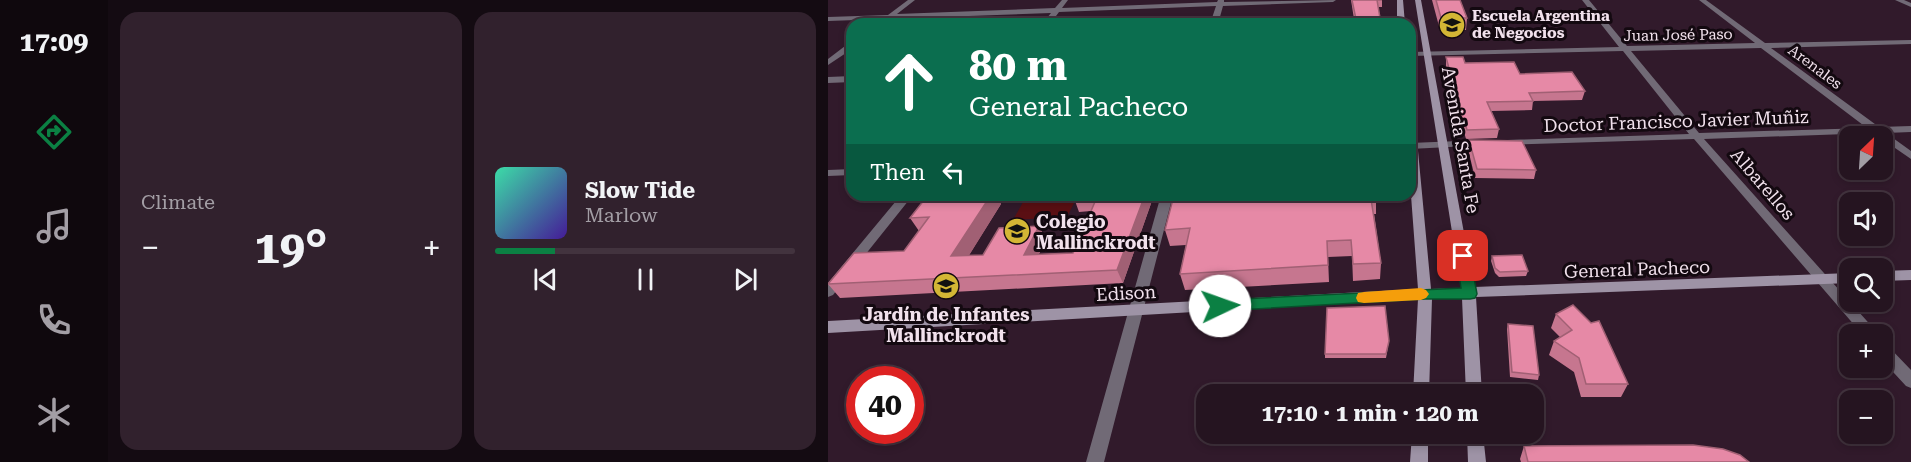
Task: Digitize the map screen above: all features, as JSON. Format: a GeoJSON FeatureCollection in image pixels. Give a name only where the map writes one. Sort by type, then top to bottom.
{"type":"FeatureCollection","features":[{"type":"Feature","properties":{"kind":"main road"},"geometry":{"type":"LineString","coordinates":[[1400,0],[1401,18]]}},
{"type":"Feature","properties":{"kind":"main road","name":"Avenida Santa Fe"},"geometry":{"type":"LineString","coordinates":[[1418,0],[1470,294],[1474,384]]}},
{"type":"Feature","properties":{"kind":"main road"},"geometry":{"type":"LineString","coordinates":[[1416,192],[1425,294],[1421,384]]}},
{"type":"Feature","properties":{"kind":"main road"},"geometry":{"type":"LineString","coordinates":[[1893,276],[1911,275]]}},
{"type":"Feature","properties":{"kind":"main road","name":"General Pacheco"},"geometry":{"type":"LineString","coordinates":[[1425,294],[1839,278]]}},
{"type":"Feature","properties":{"kind":"main road","name":"Edison"},"geometry":{"type":"LineString","coordinates":[[828,327],[1425,294]]}},
{"type":"Feature","properties":{"kind":"main road"},"geometry":{"type":"LineString","coordinates":[[1419,462],[1420,444]]}},
{"type":"Feature","properties":{"kind":"main road"},"geometry":{"type":"LineString","coordinates":[[1476,444],[1477,462]]}},
{"type":"Feature","properties":{"kind":"street"},"geometry":{"type":"LineString","coordinates":[[889,17],[912,0]]}},
{"type":"Feature","properties":{"kind":"street"},"geometry":{"type":"LineString","coordinates":[[1051,18],[1065,0]]}},
{"type":"Feature","properties":{"kind":"street"},"geometry":{"type":"LineString","coordinates":[[858,18],[1220,2],[1333,0]]}},
{"type":"Feature","properties":{"kind":"street","name":"Albarellos"},"geometry":{"type":"LineString","coordinates":[[1585,0],[1696,137],[1861,324]]}},
{"type":"Feature","properties":{"kind":"street","name":"Arenales"},"geometry":{"type":"LineString","coordinates":[[1702,0],[1871,126]]}},
{"type":"Feature","properties":{"kind":"street"},"geometry":{"type":"LineString","coordinates":[[1898,0],[1911,5]]}},
{"type":"Feature","properties":{"kind":"street"},"geometry":{"type":"LineString","coordinates":[[1216,18],[1220,2]]}},
{"type":"Feature","properties":{"kind":"street"},"geometry":{"type":"LineString","coordinates":[[828,19],[846,18]]}},
{"type":"Feature","properties":{"kind":"street","name":"Juan José Paso"},"geometry":{"type":"LineString","coordinates":[[1416,54],[1910,43]]}},
{"type":"Feature","properties":{"kind":"street"},"geometry":{"type":"LineString","coordinates":[[828,63],[846,50]]}},
{"type":"Feature","properties":{"kind":"street"},"geometry":{"type":"LineString","coordinates":[[828,80],[846,79]]}},
{"type":"Feature","properties":{"kind":"street","name":"Doctor Francisco Javier Muñiz"},"geometry":{"type":"LineString","coordinates":[[1893,130],[1911,129]]}},
{"type":"Feature","properties":{"kind":"street","name":"Doctor Francisco Javier Muñiz"},"geometry":{"type":"LineString","coordinates":[[1416,146],[1839,132]]}},
{"type":"Feature","properties":{"kind":"street","name":"Arenales"},"geometry":{"type":"LineString","coordinates":[[1893,142],[1911,156]]}},
{"type":"Feature","properties":{"kind":"street"},"geometry":{"type":"LineString","coordinates":[[828,173],[846,172]]}},
{"type":"Feature","properties":{"kind":"street"},"geometry":{"type":"LineString","coordinates":[[828,292],[902,201]]}},
{"type":"Feature","properties":{"kind":"street"},"geometry":{"type":"LineString","coordinates":[[1095,462],[1165,201]]}},
{"type":"Feature","properties":{"kind":"street"},"geometry":{"type":"LineString","coordinates":[[1893,361],[1911,381]]}},
{"type":"Feature","properties":{"kind":"shaded area"},"geometry":{"type":"Polygon","coordinates":[[[1024,201],[1075,201],[1067,217],[1013,220],[1024,201]]]}},
{"type":"Feature","properties":{"kind":"building"},"geometry":{"type":"Polygon","coordinates":[[[1352,0],[1377,0],[1380,18],[1356,18],[1352,0]]]}},
{"type":"Feature","properties":{"kind":"building"},"geometry":{"type":"Polygon","coordinates":[[[1436,0],[1460,0],[1467,18],[1441,18],[1436,0]]]}},
{"type":"Feature","properties":{"kind":"building"},"geometry":{"type":"Polygon","coordinates":[[[1446,57],[1463,57],[1465,63],[1514,62],[1520,74],[1572,72],[1585,91],[1529,93],[1533,101],[1487,102],[1499,129],[1467,130],[1465,123],[1461,123],[1457,110],[1460,110],[1446,57]]]}},
{"type":"Feature","properties":{"kind":"building"},"geometry":{"type":"Polygon","coordinates":[[[1469,140],[1522,141],[1536,170],[1477,169],[1469,140]]]}},
{"type":"Feature","properties":{"kind":"building"},"geometry":{"type":"Polygon","coordinates":[[[923,201],[987,201],[951,256],[983,255],[999,228],[1039,226],[1024,255],[1073,253],[1095,201],[1143,201],[1117,270],[828,284],[854,253],[904,251],[929,217],[910,218],[923,201]]]}},
{"type":"Feature","properties":{"kind":"building"},"geometry":{"type":"Polygon","coordinates":[[[1172,201],[1371,201],[1381,263],[1353,264],[1351,240],[1327,241],[1328,265],[1180,274],[1190,228],[1165,230],[1172,201]]]}},
{"type":"Feature","properties":{"kind":"building"},"geometry":{"type":"Polygon","coordinates":[[[1522,255],[1528,271],[1500,272],[1495,268],[1492,256],[1522,255]]]}},
{"type":"Feature","properties":{"kind":"building"},"geometry":{"type":"Polygon","coordinates":[[[1573,305],[1591,323],[1599,321],[1628,384],[1586,384],[1579,358],[1554,341],[1572,330],[1556,314],[1573,305]]]}},
{"type":"Feature","properties":{"kind":"building"},"geometry":{"type":"Polygon","coordinates":[[[1385,306],[1389,341],[1386,354],[1325,354],[1327,308],[1385,306]]]}},
{"type":"Feature","properties":{"kind":"building"},"geometry":{"type":"Polygon","coordinates":[[[1508,324],[1533,326],[1539,375],[1512,372],[1508,324]]]}},
{"type":"Feature","properties":{"kind":"building"},"geometry":{"type":"Polygon","coordinates":[[[1693,445],[1723,449],[1740,455],[1749,462],[1528,462],[1524,446],[1693,445]]]}},
{"type":"Feature","properties":{"kind":"slow traffic"},"geometry":{"type":"LineString","coordinates":[[1364,298],[1421,294]]}},
{"type":"Feature","properties":{"kind":"place","name":"Escuela Argentina de Negocios"},"geometry":{"type":"Point","coordinates":[1452,25]}},
{"type":"Feature","properties":{"kind":"place","name":"Colegio Mallinckrodt"},"geometry":{"type":"Point","coordinates":[1017,231]}},
{"type":"Feature","properties":{"kind":"place","name":"Jardín de Infantes Mallinckrodt"},"geometry":{"type":"Point","coordinates":[946,286]}},
{"type":"Feature","properties":{"kind":"route"},"geometry":{"type":"LineString","coordinates":[[1220,306],[1425,294],[1470,294],[1463,256]]}}]}
